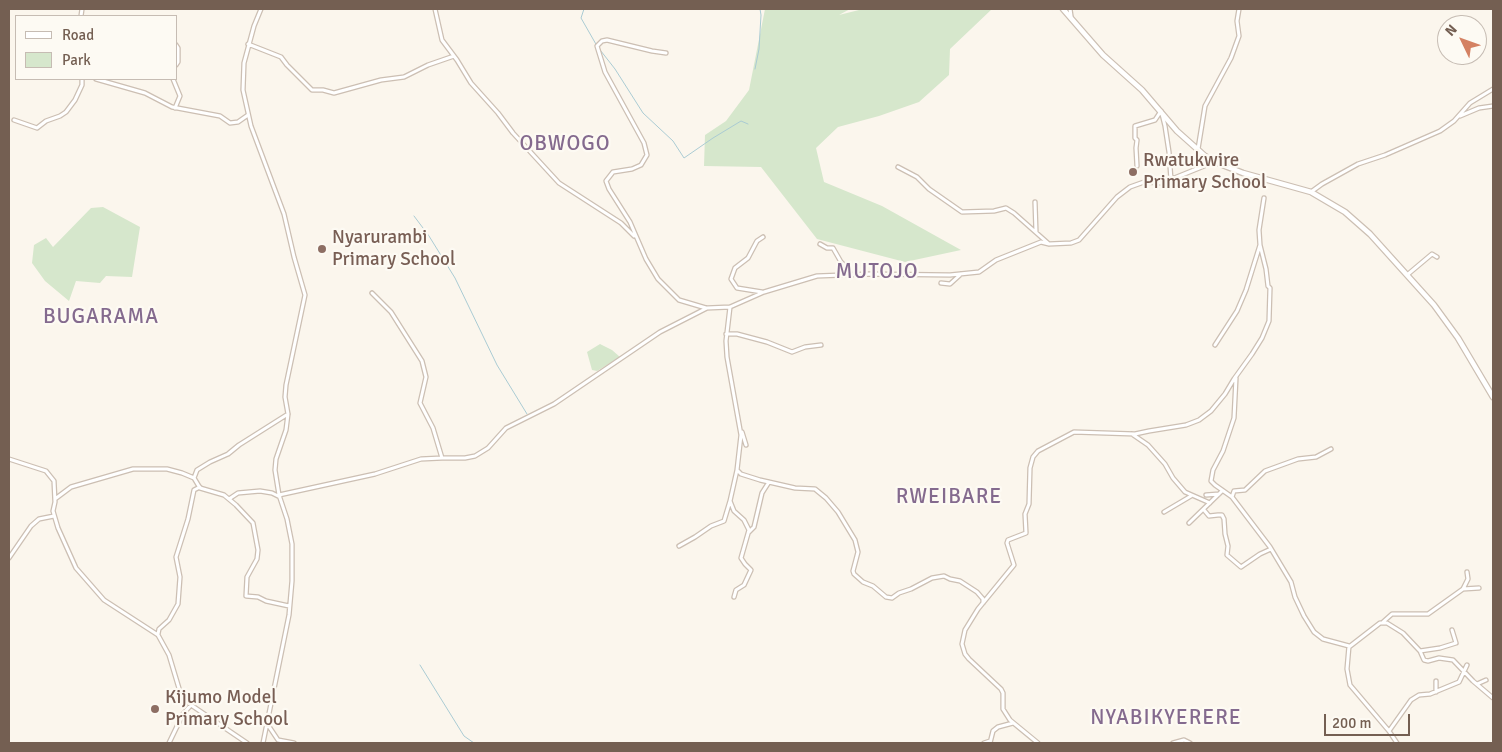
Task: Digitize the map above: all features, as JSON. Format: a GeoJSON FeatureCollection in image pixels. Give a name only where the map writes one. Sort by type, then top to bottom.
{"type":"FeatureCollection","features":[{"type":"Feature","properties":{"kind":"street"},"geometry":{"type":"LineString","coordinates":[[262,9],[248,44],[243,72],[243,90],[248,116],[258,147],[284,214],[305,295],[286,385],[285,397],[288,414],[286,430],[275,465],[280,497],[292,544],[292,581],[268,725],[263,743]]}},
{"type":"Feature","properties":{"kind":"street"},"geometry":{"type":"LineString","coordinates":[[435,9],[442,40],[476,90],[547,171],[559,183],[621,223],[636,238]]}},
{"type":"Feature","properties":{"kind":"street"},"geometry":{"type":"LineString","coordinates":[[1063,9],[1103,55],[1142,90],[1177,131],[1215,162],[1272,183],[1311,192],[1345,212],[1358,223],[1434,305],[1458,338],[1493,396]]}},
{"type":"Feature","properties":{"kind":"street"},"geometry":{"type":"LineString","coordinates":[[1070,9],[1071,17]]}},
{"type":"Feature","properties":{"kind":"street"},"geometry":{"type":"LineString","coordinates":[[1198,149],[1203,111],[1231,58],[1239,36],[1237,21],[1239,9]]}},
{"type":"Feature","properties":{"kind":"street"},"geometry":{"type":"LineString","coordinates":[[666,53],[652,52],[607,40],[599,43],[597,48],[605,72],[625,106],[647,151],[646,158],[641,165],[632,169],[613,172],[606,181],[630,222],[652,271],[679,300],[707,308],[730,307],[764,292],[817,276],[961,274],[979,272],[996,260],[1042,242],[1049,244],[1071,243],[1079,240],[1084,237],[1117,197],[1130,187],[1144,182],[1162,183],[1215,162]]}},
{"type":"Feature","properties":{"kind":"street"},"geometry":{"type":"LineString","coordinates":[[248,44],[281,57],[312,90],[334,93],[382,80],[404,77],[428,65],[454,56]]}},
{"type":"Feature","properties":{"kind":"street"},"geometry":{"type":"LineString","coordinates":[[178,48],[178,62]]}},
{"type":"Feature","properties":{"kind":"street"},"geometry":{"type":"LineString","coordinates":[[14,120],[36,128],[60,116],[66,112],[75,100],[82,85],[82,80]]}},
{"type":"Feature","properties":{"kind":"street"},"geometry":{"type":"LineString","coordinates":[[100,80],[145,93],[175,108],[220,116],[233,124],[248,116]]}},
{"type":"Feature","properties":{"kind":"street"},"geometry":{"type":"LineString","coordinates":[[173,80],[180,96],[175,108]]}},
{"type":"Feature","properties":{"kind":"street"},"geometry":{"type":"LineString","coordinates":[[1311,192],[1358,164],[1385,155],[1440,131],[1457,118],[1470,103],[1493,89]]}},
{"type":"Feature","properties":{"kind":"street"},"geometry":{"type":"LineString","coordinates":[[1457,118],[1479,108],[1493,106]]}},
{"type":"Feature","properties":{"kind":"street"},"geometry":{"type":"LineString","coordinates":[[1137,166],[1135,126],[1155,120],[1161,111]]}},
{"type":"Feature","properties":{"kind":"street"},"geometry":{"type":"LineString","coordinates":[[1161,111],[1166,126],[1171,180]]}},
{"type":"Feature","properties":{"kind":"street"},"geometry":{"type":"LineString","coordinates":[[898,166],[917,177],[929,189],[962,212],[994,211],[1006,208],[1049,244]]}},
{"type":"Feature","properties":{"kind":"street"},"geometry":{"type":"LineString","coordinates":[[1038,743],[1013,723],[1003,709],[1003,693],[1001,689],[969,659],[965,654],[962,644],[965,630],[978,609],[1014,565],[1007,546],[1008,540],[1026,532],[1025,514],[1029,504],[1030,468],[1035,454],[1074,432],[1131,434],[1186,425],[1200,420],[1220,401],[1262,338],[1270,318],[1270,288],[1260,245],[1259,230],[1264,198]]}},
{"type":"Feature","properties":{"kind":"street"},"geometry":{"type":"LineString","coordinates":[[1035,202],[1036,232]]}},
{"type":"Feature","properties":{"kind":"street"},"geometry":{"type":"LineString","coordinates":[[763,237],[757,241],[748,258],[735,268],[731,279],[737,288],[764,292]]}},
{"type":"Feature","properties":{"kind":"street"},"geometry":{"type":"LineString","coordinates":[[820,244],[827,248],[833,248],[841,262],[849,270],[850,275]]}},
{"type":"Feature","properties":{"kind":"street"},"geometry":{"type":"LineString","coordinates":[[1216,345],[1237,311],[1246,290],[1260,245]]}},
{"type":"Feature","properties":{"kind":"street"},"geometry":{"type":"LineString","coordinates":[[1408,275],[1432,254],[1437,257]]}},
{"type":"Feature","properties":{"kind":"street"},"geometry":{"type":"LineString","coordinates":[[941,283],[950,284],[961,274]]}},
{"type":"Feature","properties":{"kind":"street"},"geometry":{"type":"LineString","coordinates":[[372,293],[391,312],[422,361],[426,377],[420,403],[433,428],[442,458]]}},
{"type":"Feature","properties":{"kind":"street"},"geometry":{"type":"LineString","coordinates":[[679,546],[711,526],[724,521],[737,470],[741,432],[727,356],[726,334],[730,307]]}},
{"type":"Feature","properties":{"kind":"street"},"geometry":{"type":"LineString","coordinates":[[229,499],[238,493],[260,491],[272,493],[280,497],[375,474],[421,459],[465,458],[481,453],[506,428],[554,404],[660,332],[707,308]]}},
{"type":"Feature","properties":{"kind":"street"},"geometry":{"type":"LineString","coordinates":[[726,334],[737,334],[767,342],[792,352],[805,346],[821,344]]}},
{"type":"Feature","properties":{"kind":"street"},"geometry":{"type":"LineString","coordinates":[[1236,378],[1234,418],[1223,451],[1213,470],[1211,478],[1213,484],[1221,492],[1232,497],[1271,549],[1292,582],[1295,597],[1314,632],[1323,639],[1347,644],[1350,647]]}},
{"type":"Feature","properties":{"kind":"street"},"geometry":{"type":"LineString","coordinates":[[194,478],[197,470],[228,454],[288,414]]}},
{"type":"Feature","properties":{"kind":"street"},"geometry":{"type":"LineString","coordinates":[[741,432],[743,431],[746,445]]}},
{"type":"Feature","properties":{"kind":"street"},"geometry":{"type":"LineString","coordinates":[[1131,434],[1148,445],[1166,464],[1177,484],[1185,492],[1210,503]]}},
{"type":"Feature","properties":{"kind":"street"},"geometry":{"type":"LineString","coordinates":[[1232,497],[1234,491],[1245,490],[1260,476],[1275,467],[1298,459],[1316,457],[1331,449]]}},
{"type":"Feature","properties":{"kind":"street"},"geometry":{"type":"LineString","coordinates":[[9,459],[46,471],[54,482],[54,516],[76,568],[110,605],[158,635],[169,655],[181,694],[191,705],[247,743]]}},
{"type":"Feature","properties":{"kind":"street"},"geometry":{"type":"LineString","coordinates":[[54,499],[71,487],[133,469],[167,469],[194,478],[200,488],[221,494],[229,499],[253,523],[258,550],[257,559],[247,576],[246,596],[258,597],[266,601],[289,606]]}},
{"type":"Feature","properties":{"kind":"street"},"geometry":{"type":"LineString","coordinates":[[737,470],[747,476],[769,482],[796,488],[815,489],[826,498],[838,512],[854,540],[858,552],[853,571],[854,574],[886,597],[892,598],[932,578],[944,576],[960,581],[977,592],[983,599],[983,603]]}},
{"type":"Feature","properties":{"kind":"street"},"geometry":{"type":"LineString","coordinates":[[734,597],[736,590],[744,585],[751,570],[742,558],[744,546],[749,532],[754,527],[762,493],[769,482]]}},
{"type":"Feature","properties":{"kind":"street"},"geometry":{"type":"LineString","coordinates":[[158,635],[159,629],[169,620],[178,604],[180,577],[176,558],[194,490],[200,487]]}},
{"type":"Feature","properties":{"kind":"street"},"geometry":{"type":"LineString","coordinates":[[1206,494],[1221,492]]}},
{"type":"Feature","properties":{"kind":"street"},"geometry":{"type":"LineString","coordinates":[[1189,523],[1221,492]]}},
{"type":"Feature","properties":{"kind":"street"},"geometry":{"type":"LineString","coordinates":[[1164,512],[1191,496]]}},
{"type":"Feature","properties":{"kind":"street"},"geometry":{"type":"LineString","coordinates":[[730,501],[734,512],[744,520],[749,532]]}},
{"type":"Feature","properties":{"kind":"street"},"geometry":{"type":"LineString","coordinates":[[1204,510],[1209,516],[1222,515],[1224,518],[1228,546],[1227,555],[1241,567],[1271,549]]}},
{"type":"Feature","properties":{"kind":"street"},"geometry":{"type":"LineString","coordinates":[[9,558],[31,526],[39,519],[54,516]]}},
{"type":"Feature","properties":{"kind":"street"},"geometry":{"type":"LineString","coordinates":[[1397,743],[1350,685],[1346,660],[1350,647],[1392,614],[1428,614],[1463,589],[1468,579],[1467,572]]}},
{"type":"Feature","properties":{"kind":"street"},"geometry":{"type":"LineString","coordinates":[[1463,589],[1479,588]]}},
{"type":"Feature","properties":{"kind":"street"},"geometry":{"type":"LineString","coordinates":[[1383,622],[1404,633],[1420,651],[1424,660],[1448,658],[1456,661],[1493,698]]}},
{"type":"Feature","properties":{"kind":"street"},"geometry":{"type":"LineString","coordinates":[[1420,651],[1456,643],[1452,630]]}},
{"type":"Feature","properties":{"kind":"street"},"geometry":{"type":"LineString","coordinates":[[1389,731],[1410,700],[1419,695],[1430,694],[1459,682],[1467,666]]}},
{"type":"Feature","properties":{"kind":"street"},"geometry":{"type":"LineString","coordinates":[[1477,684],[1486,680]]}},
{"type":"Feature","properties":{"kind":"street"},"geometry":{"type":"LineString","coordinates":[[1436,681],[1436,692]]}},
{"type":"Feature","properties":{"kind":"street"},"geometry":{"type":"LineString","coordinates":[[170,743],[183,714],[191,705]]}},
{"type":"Feature","properties":{"kind":"street"},"geometry":{"type":"LineString","coordinates":[[984,743],[990,742],[993,731],[998,727],[1013,723]]}},
{"type":"Feature","properties":{"kind":"street"},"geometry":{"type":"LineString","coordinates":[[268,725],[278,740],[294,743]]}},
{"type":"Feature","properties":{"kind":"street"},"geometry":{"type":"LineString","coordinates":[[1173,743],[1184,740],[1190,743]]}},
{"type":"Feature","properties":{"kind":"green space"},"geometry":{"type":"Polygon","coordinates":[[[765,9],[850,9],[839,15],[863,9],[992,9],[950,49],[949,75],[919,102],[879,116],[838,127],[816,148],[824,182],[882,206],[961,250],[905,262],[817,239],[761,167],[704,166],[705,135],[726,121],[749,90],[765,9]]]}},
{"type":"Feature","properties":{"kind":"green space"},"geometry":{"type":"Polygon","coordinates":[[[103,207],[140,227],[132,277],[106,276],[100,283],[76,281],[69,301],[45,281],[32,263],[34,245],[46,238],[53,247],[91,208],[103,207]]]}},
{"type":"Feature","properties":{"kind":"green space"},"geometry":{"type":"Polygon","coordinates":[[[600,344],[612,350],[620,357],[597,371],[592,370],[587,352],[600,344]]]}},
{"type":"Feature","properties":{"kind":"waterway"},"geometry":{"type":"LineString","coordinates":[[584,9],[581,18],[597,46],[615,69],[643,113],[673,141],[684,158],[741,121],[748,124]]}},
{"type":"Feature","properties":{"kind":"waterway"},"geometry":{"type":"LineString","coordinates":[[755,69],[759,49],[760,9]]}},
{"type":"Feature","properties":{"kind":"waterway"},"geometry":{"type":"LineString","coordinates":[[414,216],[455,278],[497,365],[527,414]]}},
{"type":"Feature","properties":{"kind":"waterway"},"geometry":{"type":"LineString","coordinates":[[420,665],[464,736],[474,743]]}},
{"type":"Feature","properties":{"kind":"place","name":"Rwatukwire Primary School"},"geometry":{"type":"Point","coordinates":[1133,172]}},
{"type":"Feature","properties":{"kind":"place","name":"Nyarurambi Primary School"},"geometry":{"type":"Point","coordinates":[322,249]}},
{"type":"Feature","properties":{"kind":"place","name":"Kijumo Model Primary School"},"geometry":{"type":"Point","coordinates":[155,709]}},
{"type":"Feature","properties":{"kind":"district","name":"OBWOGO"},"geometry":{"type":"Point","coordinates":[565,144]}},
{"type":"Feature","properties":{"kind":"district","name":"MUTOJO"},"geometry":{"type":"Point","coordinates":[877,272]}},
{"type":"Feature","properties":{"kind":"district","name":"BUGARAMA"},"geometry":{"type":"Point","coordinates":[101,317]}},
{"type":"Feature","properties":{"kind":"district","name":"RWEIBARE"},"geometry":{"type":"Point","coordinates":[949,497]}},
{"type":"Feature","properties":{"kind":"district","name":"NYABIKYERERE"},"geometry":{"type":"Point","coordinates":[1166,718]}}]}
